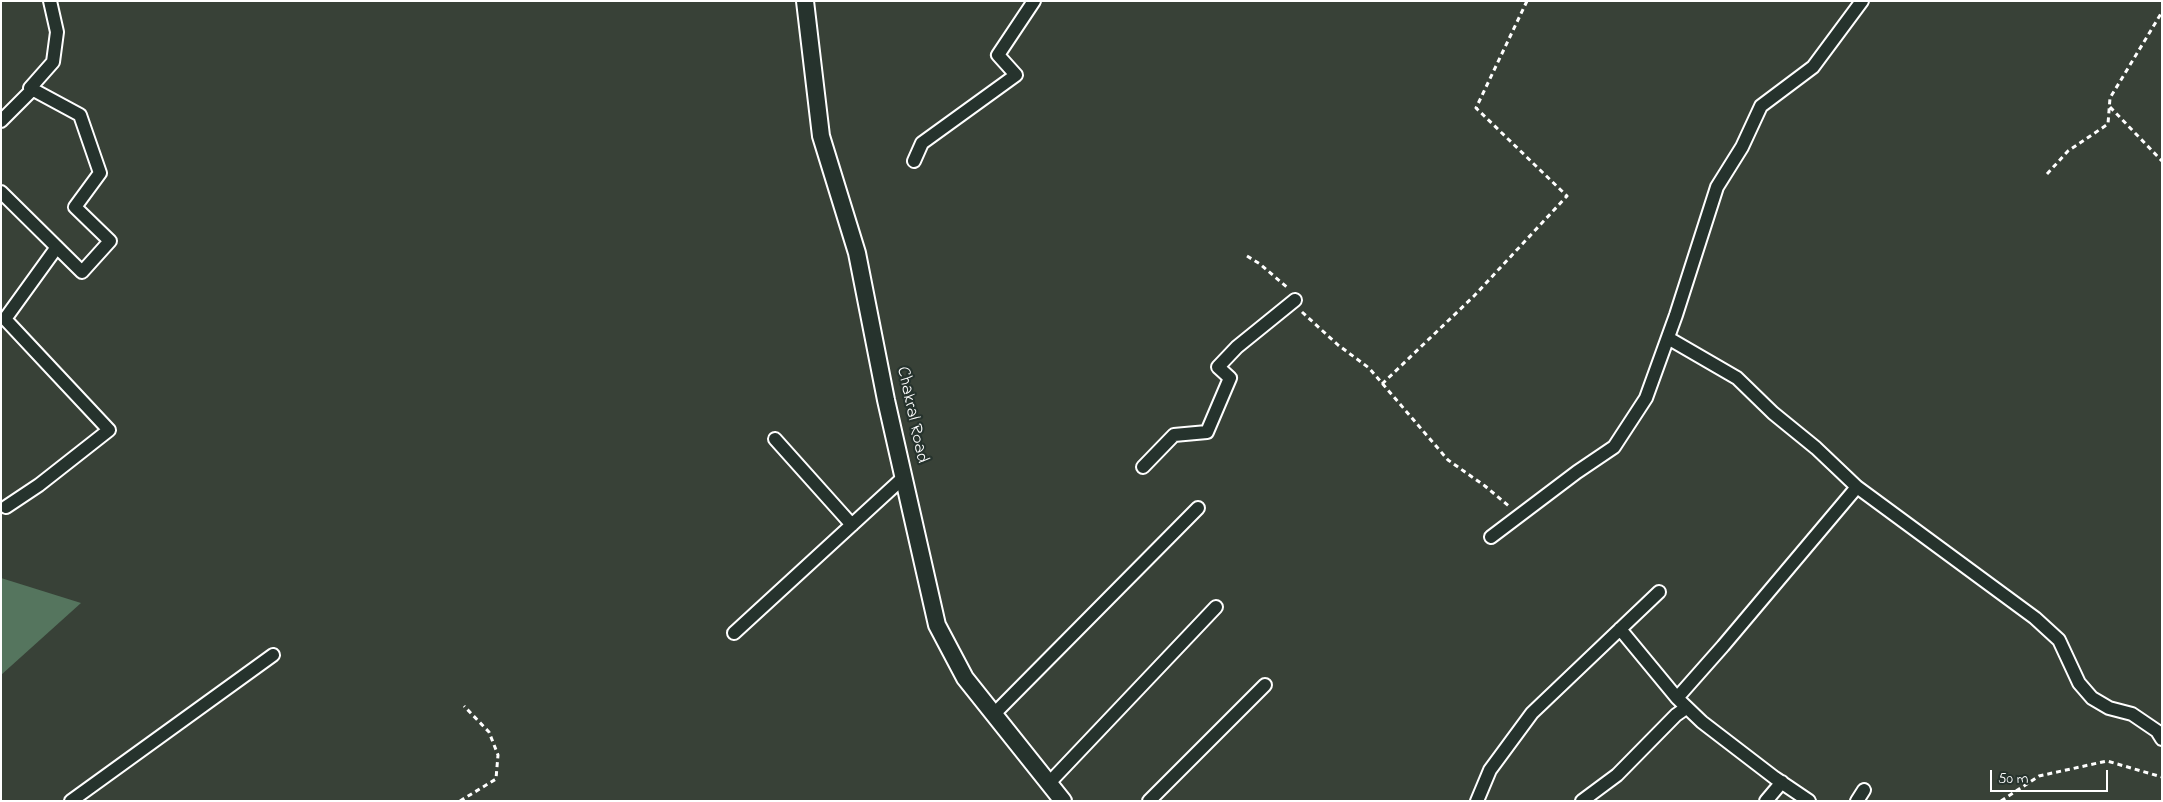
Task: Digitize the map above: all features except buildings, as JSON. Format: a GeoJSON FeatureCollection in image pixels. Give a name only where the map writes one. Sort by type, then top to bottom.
{"type":"FeatureCollection","features":[{"type":"Feature","properties":{"kind":"street"},"geometry":{"type":"LineString","coordinates":[[1,192],[82,272],[110,241],[75,207],[100,172],[80,115],[30,88],[53,62],[58,32],[50,1]]}},
{"type":"Feature","properties":{"kind":"street","name":"Chakral Road"},"geometry":{"type":"LineString","coordinates":[[805,1],[821,136],[857,253],[886,400],[937,625],[965,678],[1063,801]]}},
{"type":"Feature","properties":{"kind":"street"},"geometry":{"type":"LineString","coordinates":[[914,161],[922,143],[1016,75],[998,54],[1034,1]]}},
{"type":"Feature","properties":{"kind":"street"},"geometry":{"type":"LineString","coordinates":[[1491,537],[1577,472],[1614,447],[1646,398],[1668,338],[1717,187],[1742,147],[1761,106],[1814,67],[1862,1]]}},
{"type":"Feature","properties":{"kind":"street"},"geometry":{"type":"LineString","coordinates":[[1,121],[33,89]]}},
{"type":"Feature","properties":{"kind":"street"},"geometry":{"type":"LineString","coordinates":[[6,507],[39,485],[109,430],[3,318],[57,247]]}},
{"type":"Feature","properties":{"kind":"street"},"geometry":{"type":"LineString","coordinates":[[1143,467],[1174,435],[1207,432],[1230,378],[1218,367],[1237,347],[1295,300]]}},
{"type":"Feature","properties":{"kind":"street"},"geometry":{"type":"LineString","coordinates":[[1668,338],[1737,378],[1773,413],[1816,448],[1857,487],[2035,618],[2059,640],[2080,683],[2092,698],[2109,708],[2132,714],[2157,731],[2162,739]]}},
{"type":"Feature","properties":{"kind":"street"},"geometry":{"type":"LineString","coordinates":[[775,439],[852,525]]}},
{"type":"Feature","properties":{"kind":"street"},"geometry":{"type":"LineString","coordinates":[[734,633],[904,477]]}},
{"type":"Feature","properties":{"kind":"street"},"geometry":{"type":"LineString","coordinates":[[1677,698],[1857,487]]}},
{"type":"Feature","properties":{"kind":"street"},"geometry":{"type":"LineString","coordinates":[[994,714],[1198,508]]}},
{"type":"Feature","properties":{"kind":"street"},"geometry":{"type":"LineString","coordinates":[[1477,801],[1490,770],[1532,713],[1659,592]]}},
{"type":"Feature","properties":{"kind":"street"},"geometry":{"type":"LineString","coordinates":[[1049,783],[1216,607]]}},
{"type":"Feature","properties":{"kind":"street"},"geometry":{"type":"LineString","coordinates":[[1620,629],[1686,708],[1713,732],[1810,801]]}},
{"type":"Feature","properties":{"kind":"street"},"geometry":{"type":"LineString","coordinates":[[72,801],[273,655]]}},
{"type":"Feature","properties":{"kind":"street"},"geometry":{"type":"LineString","coordinates":[[1149,801],[1265,685]]}},
{"type":"Feature","properties":{"kind":"street"},"geometry":{"type":"LineString","coordinates":[[1582,801],[1617,775],[1676,715],[1686,708]]}},
{"type":"Feature","properties":{"kind":"street"},"geometry":{"type":"LineString","coordinates":[[1766,801],[1782,782]]}},
{"type":"Feature","properties":{"kind":"street"},"geometry":{"type":"LineString","coordinates":[[1857,801],[1864,790]]}},
{"type":"Feature","properties":{"kind":"path"},"geometry":{"type":"LineString","coordinates":[[1382,384],[1474,296],[1567,196],[1476,108],[1527,1]]}},
{"type":"Feature","properties":{"kind":"path"},"geometry":{"type":"LineString","coordinates":[[2046,174],[2068,151],[2108,124],[2110,98],[2162,12]]}},
{"type":"Feature","properties":{"kind":"path"},"geometry":{"type":"LineString","coordinates":[[2110,107],[2162,161]]}},
{"type":"Feature","properties":{"kind":"path"},"geometry":{"type":"LineString","coordinates":[[1247,256],[1288,288],[1303,313],[1369,368],[1448,460],[1485,486],[1520,515]]}},
{"type":"Feature","properties":{"kind":"path"},"geometry":{"type":"LineString","coordinates":[[460,801],[496,779],[498,755],[489,732],[464,706]]}},
{"type":"Feature","properties":{"kind":"path"},"geometry":{"type":"LineString","coordinates":[[2001,801],[2039,776],[2107,761],[2162,777]]}},
{"type":"Feature","properties":{"kind":"green space"},"geometry":{"type":"Polygon","coordinates":[[[1,578],[81,603],[1,675],[1,578]]]}}]}
